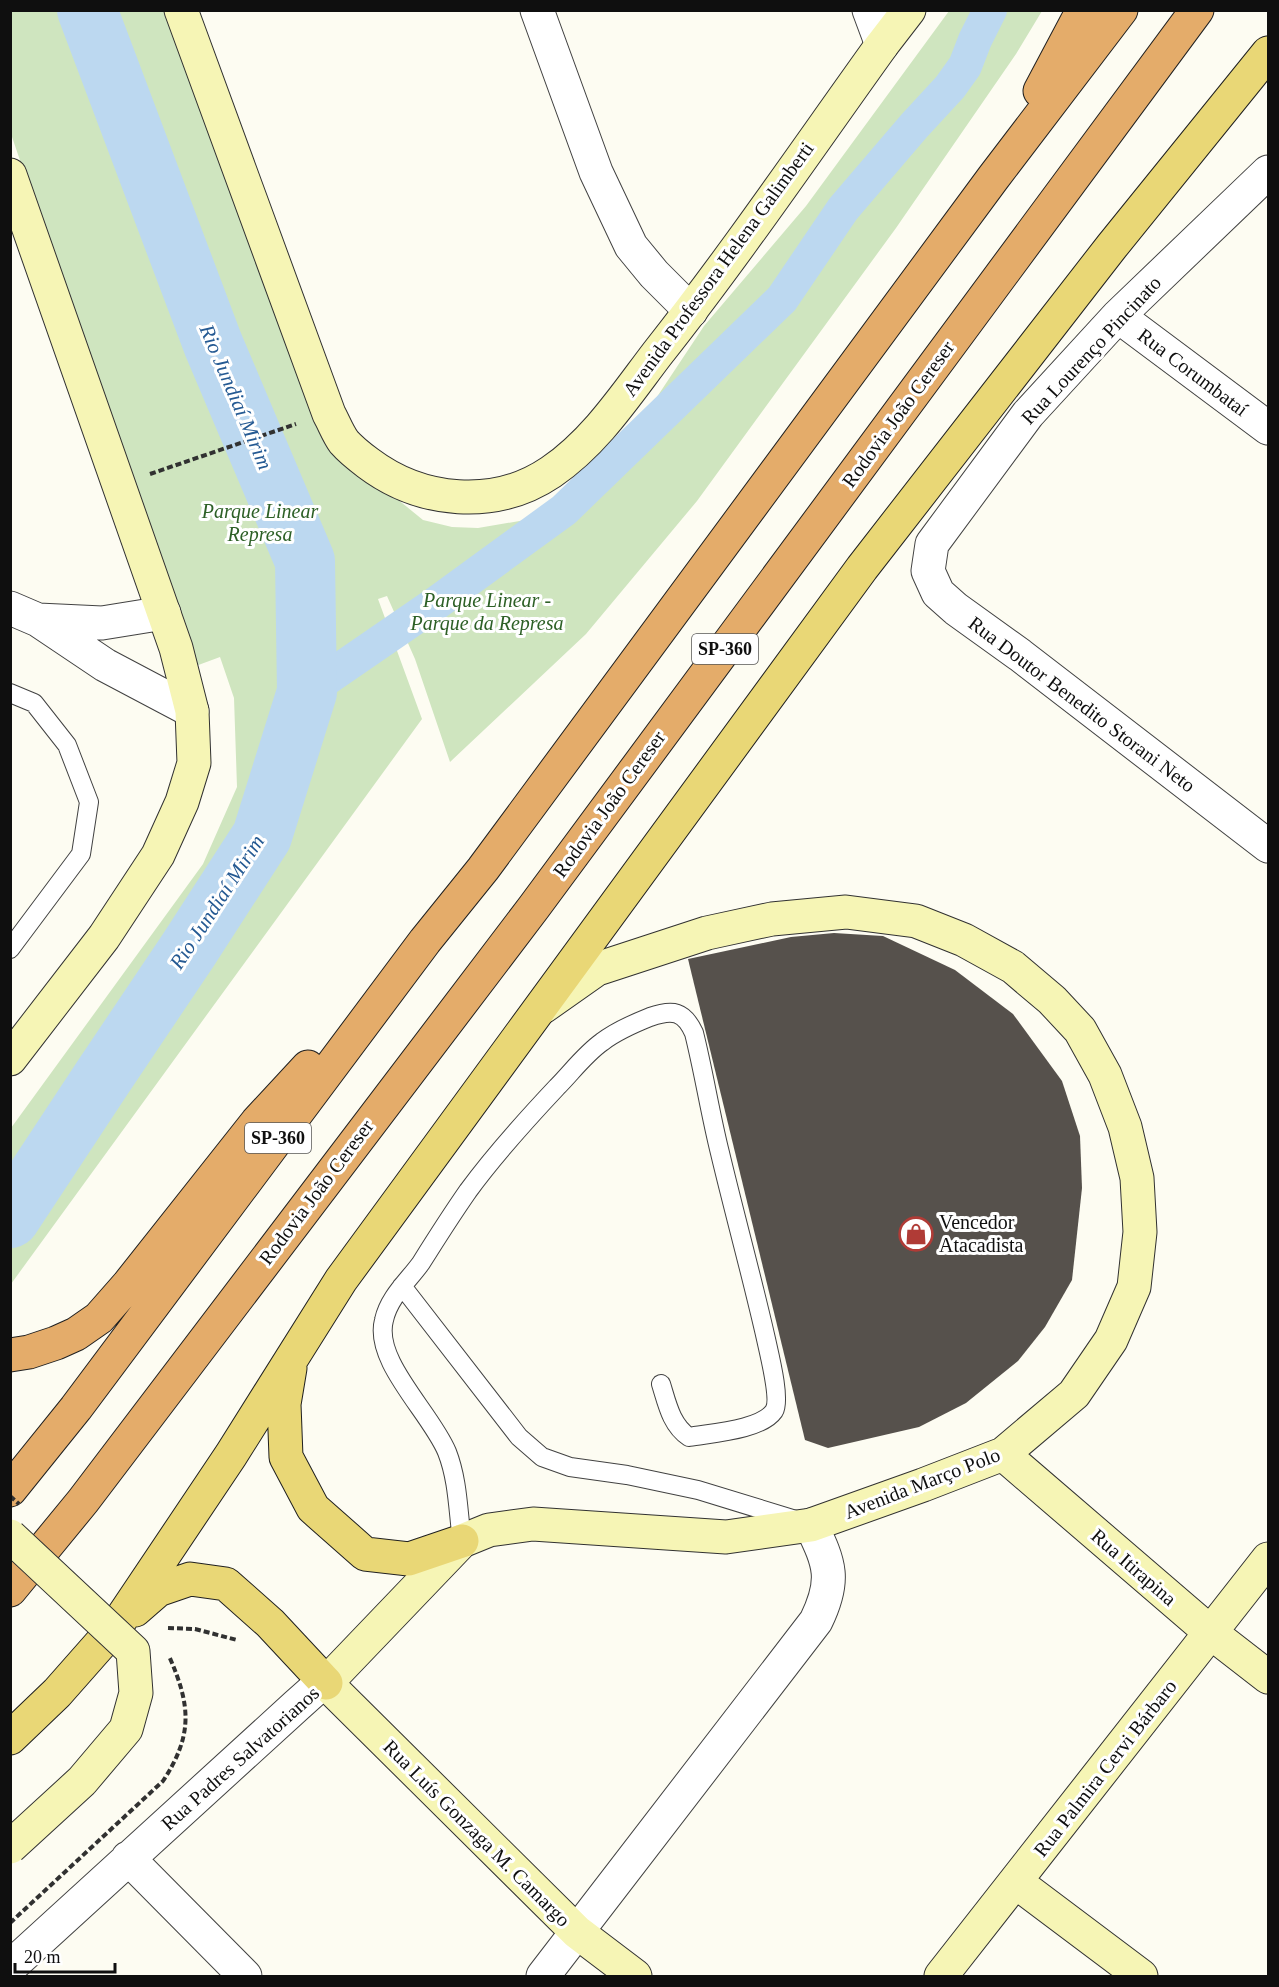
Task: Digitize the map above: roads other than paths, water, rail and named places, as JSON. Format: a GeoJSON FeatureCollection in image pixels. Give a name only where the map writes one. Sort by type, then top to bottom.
{"type":"FeatureCollection","features":[{"type":"Feature","properties":{"kind":"highway"},"geometry":{"type":"LineString","coordinates":[[993,178],[1083,10]]}},
{"type":"Feature","properties":{"kind":"highway","name":"SP-360"},"geometry":{"type":"LineString","coordinates":[[10,1490],[83,1398],[425,941],[483,869],[993,178],[1121,10]]}},
{"type":"Feature","properties":{"kind":"highway","name":"Rodovia João Cereser"},"geometry":{"type":"LineString","coordinates":[[12,1589],[83,1501],[534,907],[1197,10]]}},
{"type":"Feature","properties":{"kind":"highway"},"geometry":{"type":"LineString","coordinates":[[10,1355],[29,1352],[76,1335],[99,1318],[128,1285],[257,1122],[425,941]]}},
{"type":"Feature","properties":{"kind":"main road"},"geometry":{"type":"LineString","coordinates":[[125,1638],[231,1455],[341,1280],[862,568],[1112,246],[1269,53]]}},
{"type":"Feature","properties":{"kind":"main road"},"geometry":{"type":"LineString","coordinates":[[1215,119],[1269,89]]}},
{"type":"Feature","properties":{"kind":"main road"},"geometry":{"type":"LineString","coordinates":[[293,1357],[284,1404],[286,1457],[313,1508],[366,1554],[409,1559],[462,1541]]}},
{"type":"Feature","properties":{"kind":"main road"},"geometry":{"type":"LineString","coordinates":[[10,1738],[57,1693],[125,1638],[158,1590],[190,1579],[226,1584],[270,1623],[326,1683]]}},
{"type":"Feature","properties":{"kind":"street","name":"Avenida Professora Helena Galimberti"},"geometry":{"type":"LineString","coordinates":[[181,10],[329,414],[344,442],[381,473],[420,491],[450,497],[474,497],[527,485],[550,473],[593,436],[692,310],[909,10]]}},
{"type":"Feature","properties":{"kind":"street"},"geometry":{"type":"LineString","coordinates":[[537,10],[596,172],[631,246],[654,274],[692,310]]}},
{"type":"Feature","properties":{"kind":"street"},"geometry":{"type":"LineString","coordinates":[[869,10],[882,45]]}},
{"type":"Feature","properties":{"kind":"street","name":"Rua Lourenço Pincinato"},"geometry":{"type":"LineString","coordinates":[[932,544],[1029,414],[1118,316],[1269,172]]}},
{"type":"Feature","properties":{"kind":"street"},"geometry":{"type":"LineString","coordinates":[[10,175],[176,648],[192,711],[194,763],[182,802],[158,855],[104,937],[10,1059]]}},
{"type":"Feature","properties":{"kind":"street","name":"Rua Corumbataí"},"geometry":{"type":"LineString","coordinates":[[1118,316],[1269,429]]}},
{"type":"Feature","properties":{"kind":"street","name":"Rua Doutor Benedito Storani Neto"},"geometry":{"type":"LineString","coordinates":[[932,544],[928,571],[938,592],[956,609],[1029,662],[1269,846]]}},
{"type":"Feature","properties":{"kind":"street"},"geometry":{"type":"LineString","coordinates":[[24,614],[102,622],[164,613]]}},
{"type":"Feature","properties":{"kind":"street"},"geometry":{"type":"LineString","coordinates":[[24,614],[105,665],[192,711]]}},
{"type":"Feature","properties":{"kind":"street","name":"Avenida Março Polo"},"geometry":{"type":"LineString","coordinates":[[462,1541],[489,1530],[533,1524],[726,1537],[811,1525],[1003,1454],[1074,1394],[1112,1340],[1134,1287],[1140,1232],[1137,1178],[1125,1127],[1105,1075],[1080,1030],[1052,1000],[1013,967],[964,940],[916,921],[846,912],[772,919],[707,933],[597,969],[537,1011]]}},
{"type":"Feature","properties":{"kind":"street","name":"Rua Itirapina"},"geometry":{"type":"LineString","coordinates":[[1003,1454],[1210,1632],[1269,1677]]}},
{"type":"Feature","properties":{"kind":"street"},"geometry":{"type":"LineString","coordinates":[[543,1977],[816,1621],[826,1601],[830,1577],[825,1553],[811,1525]]}},
{"type":"Feature","properties":{"kind":"street"},"geometry":{"type":"LineString","coordinates":[[10,1536],[125,1638],[136,1694],[126,1729],[82,1781],[10,1847]]}},
{"type":"Feature","properties":{"kind":"street","name":"Rua Padres Salvatorianos"},"geometry":{"type":"LineString","coordinates":[[10,1967],[309,1695],[326,1683],[462,1541]]}},
{"type":"Feature","properties":{"kind":"street","name":"Rua Palmira Cervi Bárbaro"},"geometry":{"type":"LineString","coordinates":[[941,1977],[1269,1559]]}},
{"type":"Feature","properties":{"kind":"street","name":"Rua Luís Gonzaga M. Camargo"},"geometry":{"type":"LineString","coordinates":[[326,1683],[577,1932],[635,1977]]}},
{"type":"Feature","properties":{"kind":"street"},"geometry":{"type":"LineString","coordinates":[[128,1858],[245,1977]]}},
{"type":"Feature","properties":{"kind":"street"},"geometry":{"type":"LineString","coordinates":[[1016,1882],[1141,1977]]}},
{"type":"Feature","properties":{"kind":"lane"},"geometry":{"type":"LineString","coordinates":[[10,693],[34,704],[67,745],[89,802],[81,854],[10,949]]}},
{"type":"Feature","properties":{"kind":"lane"},"geometry":{"type":"LineString","coordinates":[[462,1541],[454,1474],[446,1450],[390,1363],[382,1343],[383,1320],[394,1297],[412,1275],[469,1189],[521,1125],[601,1042],[642,1020],[661,1013],[676,1013],[688,1020],[696,1042],[715,1133],[754,1283],[770,1356],[776,1409],[756,1424],[689,1437],[678,1430],[660,1384]]}},
{"type":"Feature","properties":{"kind":"lane"},"geometry":{"type":"LineString","coordinates":[[402,1286],[519,1437],[542,1457],[570,1467],[627,1475],[698,1490],[811,1525]]}},
{"type":"Feature","properties":{"kind":"waterway","name":"Rio Jundiaí Mirim"},"geometry":{"type":"LineString","coordinates":[[10,1218],[262,836],[307,692],[305,561],[213,344],[87,10]]}},
{"type":"Feature","properties":{"kind":"waterway"},"geometry":{"type":"LineString","coordinates":[[307,692],[435,604],[564,510],[782,299],[843,209],[950,87],[965,66],[990,10]]}},
{"type":"Feature","properties":{"kind":"place","name":"Vencedor Atacadista"},"geometry":{"type":"Point","coordinates":[916,1234]}},
{"type":"Feature","properties":{"kind":"park label","name":"Parque Linear Represa"},"geometry":{"type":"Point","coordinates":[260,522]}},
{"type":"Feature","properties":{"kind":"park label","name":"Parque Linear - Parque da Represa"},"geometry":{"type":"Point","coordinates":[487,612]}}]}
